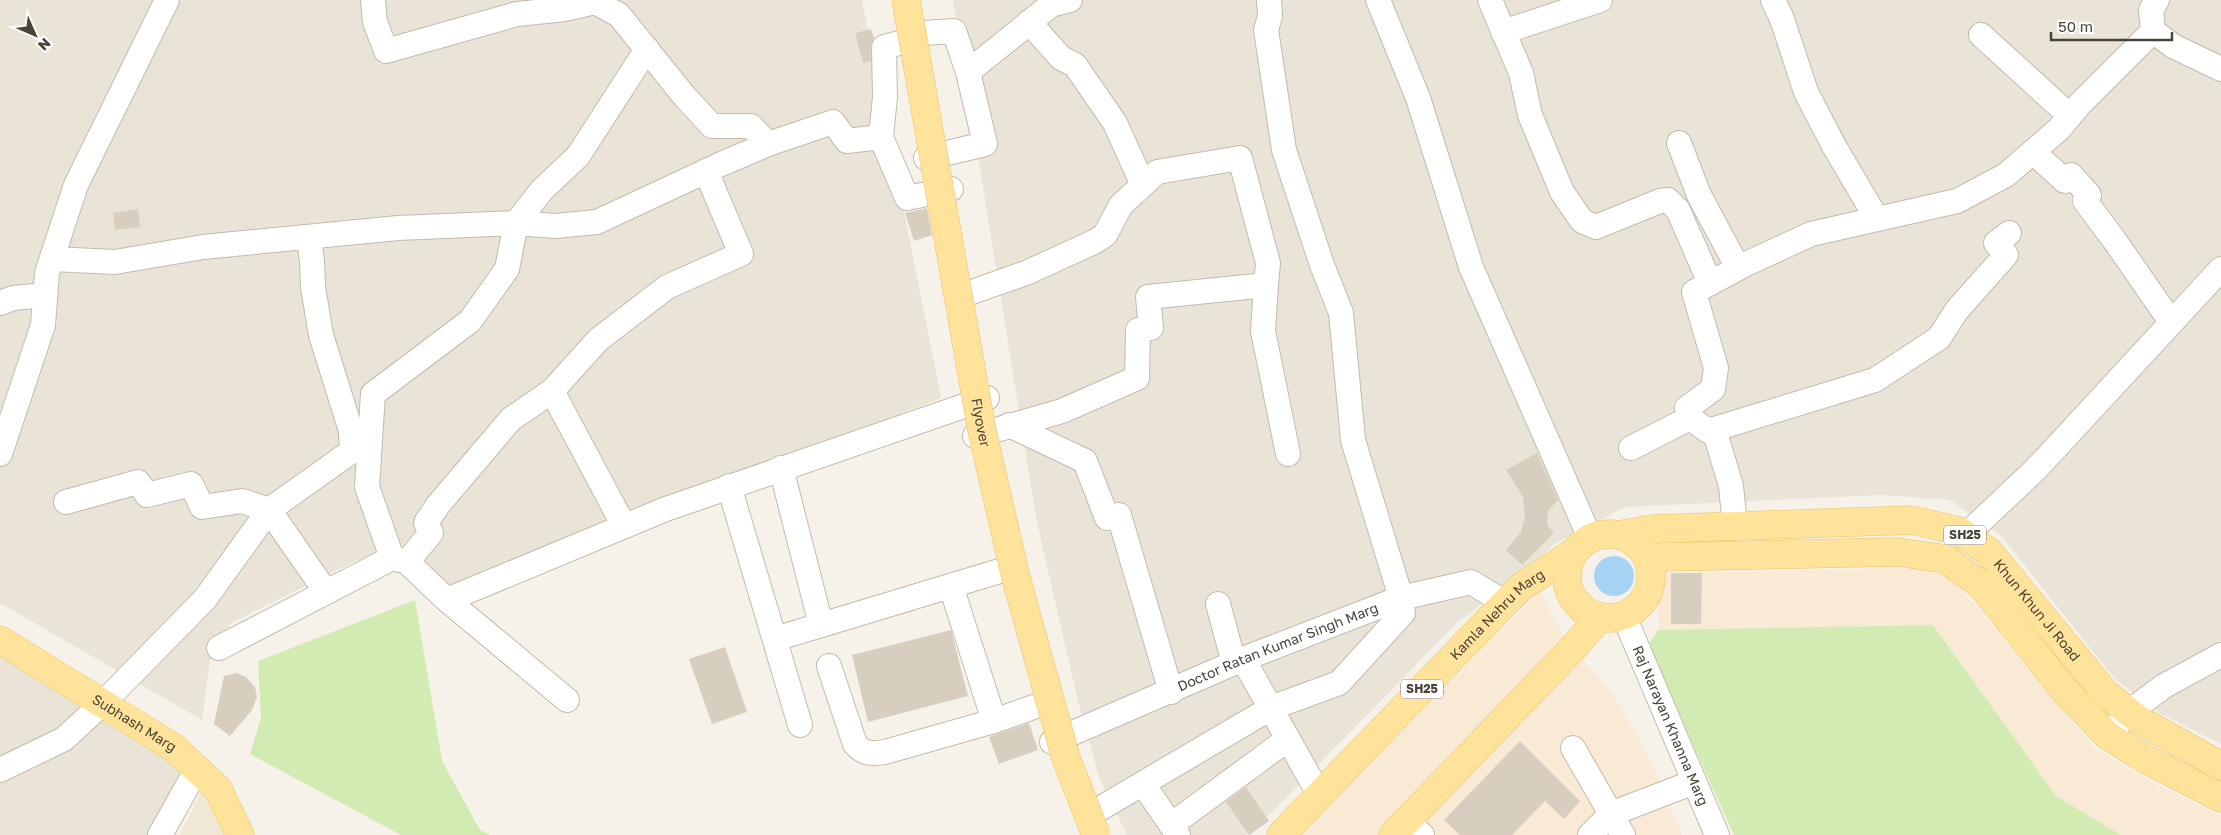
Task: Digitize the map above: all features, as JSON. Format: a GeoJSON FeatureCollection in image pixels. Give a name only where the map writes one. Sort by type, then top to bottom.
{"type":"FeatureCollection","features":[{"type":"Feature","properties":{"kind":"main road"},"geometry":{"type":"LineString","coordinates":[[894,0],[913,37]]}},
{"type":"Feature","properties":{"kind":"main road","name":"Flyover"},"geometry":{"type":"LineString","coordinates":[[906,0],[982,431],[1016,578],[1066,758],[1096,829]]}},
{"type":"Feature","properties":{"kind":"main road"},"geometry":{"type":"LineString","coordinates":[[917,0],[913,37],[978,401],[992,430],[1000,475],[1038,634],[1060,738]]}},
{"type":"Feature","properties":{"kind":"main road"},"geometry":{"type":"LineString","coordinates":[[941,191],[969,293],[978,401]]}},
{"type":"Feature","properties":{"kind":"main road"},"geometry":{"type":"LineString","coordinates":[[992,430],[1003,570],[1039,705],[1076,763],[1096,829]]}},
{"type":"Feature","properties":{"kind":"main road","name":"Khun Khun Ji Road"},"geometry":{"type":"LineString","coordinates":[[1618,534],[1653,529],[1912,520],[1960,531],[1989,552],[2106,694],[2129,712],[2221,766]]}},
{"type":"Feature","properties":{"kind":"main road","name":"SH25"},"geometry":{"type":"LineString","coordinates":[[1582,546],[1603,534],[1618,534]]}},
{"type":"Feature","properties":{"kind":"main road"},"geometry":{"type":"LineString","coordinates":[[1407,830],[1574,647],[1612,617],[1642,602],[1650,584],[1650,567],[1644,553],[1633,541],[1618,534]]}},
{"type":"Feature","properties":{"kind":"main road"},"geometry":{"type":"LineString","coordinates":[[1582,546],[1568,567],[1567,583],[1570,592],[1586,611],[1612,617]]}},
{"type":"Feature","properties":{"kind":"main road","name":"Kamla Nehru Marg"},"geometry":{"type":"LineString","coordinates":[[1281,835],[1504,603],[1521,587],[1582,546]]}},
{"type":"Feature","properties":{"kind":"main road","name":"Khun Khun Ji Road"},"geometry":{"type":"LineString","coordinates":[[1650,567],[1662,557],[1897,552],[1946,559],[1981,585],[2066,692],[2108,736],[2147,760],[2221,798]]}},
{"type":"Feature","properties":{"kind":"main road","name":"Subhash Marg"},"geometry":{"type":"LineString","coordinates":[[0,640],[173,747],[218,789],[240,835]]}},
{"type":"Feature","properties":{"kind":"street"},"geometry":{"type":"LineString","coordinates":[[0,454],[43,325],[47,273],[76,185],[167,0]]}},
{"type":"Feature","properties":{"kind":"street"},"geometry":{"type":"LineString","coordinates":[[373,0],[375,22],[386,51],[518,14],[565,9],[596,2],[626,7],[647,49],[685,97],[712,126],[751,126],[768,144]]}},
{"type":"Feature","properties":{"kind":"street"},"geometry":{"type":"LineString","coordinates":[[968,72],[1051,5],[1070,0]]}},
{"type":"Feature","properties":{"kind":"street"},"geometry":{"type":"LineString","coordinates":[[1096,829],[1143,784],[1271,708],[1339,683],[1403,613],[1401,598],[1353,440],[1341,313],[1322,265],[1284,150],[1266,30],[1270,16],[1269,0]]}},
{"type":"Feature","properties":{"kind":"street"},"geometry":{"type":"LineString","coordinates":[[1378,0],[1418,98],[1471,267],[1582,546]]}},
{"type":"Feature","properties":{"kind":"street"},"geometry":{"type":"LineString","coordinates":[[1490,0],[1521,73],[1530,115],[1562,192],[1582,221],[1596,227],[1668,200],[1678,210],[1710,283]]}},
{"type":"Feature","properties":{"kind":"street"},"geometry":{"type":"LineString","coordinates":[[1503,32],[1576,4],[1600,0]]}},
{"type":"Feature","properties":{"kind":"street"},"geometry":{"type":"LineString","coordinates":[[1773,0],[1782,18],[1806,92],[1834,146],[1877,219]]}},
{"type":"Feature","properties":{"kind":"street"},"geometry":{"type":"LineString","coordinates":[[2157,0],[2151,10],[2153,31],[2173,46],[2221,68]]}},
{"type":"Feature","properties":{"kind":"street"},"geometry":{"type":"LineString","coordinates":[[1030,22],[1061,58],[1075,65],[1115,123],[1143,185]]}},
{"type":"Feature","properties":{"kind":"street"},"geometry":{"type":"LineString","coordinates":[[935,157],[986,144],[968,72],[954,31],[913,37],[884,47],[885,97],[881,137],[907,198],[941,191]]}},
{"type":"Feature","properties":{"kind":"street"},"geometry":{"type":"LineString","coordinates":[[2009,233],[1996,243],[2006,255],[1957,310],[1938,338],[1875,380],[1708,431],[1690,418],[1687,408],[1714,389],[1716,368],[1694,292],[1738,268],[1811,234],[1957,201],[2006,175],[2060,129],[2078,104],[2153,31]]}},
{"type":"Feature","properties":{"kind":"street"},"geometry":{"type":"LineString","coordinates":[[1982,35],[2070,116]]}},
{"type":"Feature","properties":{"kind":"street"},"geometry":{"type":"LineString","coordinates":[[567,700],[399,560],[367,487],[373,394],[470,322],[507,268],[516,223],[542,190],[578,156],[647,49]]}},
{"type":"Feature","properties":{"kind":"street"},"geometry":{"type":"LineString","coordinates":[[52,258],[115,262],[203,247],[398,228],[516,223],[555,226],[597,222],[768,144],[833,122],[847,140],[881,137]]}},
{"type":"Feature","properties":{"kind":"street"},"geometry":{"type":"LineString","coordinates":[[1679,143],[1699,194],[1738,268]]}},
{"type":"Feature","properties":{"kind":"street"},"geometry":{"type":"LineString","coordinates":[[2032,152],[2065,181],[2071,175],[2089,194],[2085,201],[2171,322]]}},
{"type":"Feature","properties":{"kind":"street"},"geometry":{"type":"LineString","coordinates":[[969,293],[1026,273],[1094,242],[1105,235],[1121,205],[1157,172],[1240,158],[1268,263],[1263,331],[1288,454]]}},
{"type":"Feature","properties":{"kind":"street"},"geometry":{"type":"LineString","coordinates":[[219,648],[326,592],[399,560],[431,533],[426,523],[438,504],[511,419],[552,391],[598,340],[667,287],[740,254],[706,171]]}},
{"type":"Feature","properties":{"kind":"street"},"geometry":{"type":"LineString","coordinates":[[0,770],[64,739],[103,703],[205,599],[269,510],[352,452],[351,431],[321,335],[312,287],[312,261],[309,237]]}},
{"type":"Feature","properties":{"kind":"street"},"geometry":{"type":"LineString","coordinates":[[1966,535],[2036,469],[2221,269]]}},
{"type":"Feature","properties":{"kind":"street"},"geometry":{"type":"LineString","coordinates":[[992,430],[1062,411],[1137,378],[1138,330],[1151,328],[1148,297],[1266,285]]}},
{"type":"Feature","properties":{"kind":"street"},"geometry":{"type":"LineString","coordinates":[[0,303],[13,298],[46,295]]}},
{"type":"Feature","properties":{"kind":"street"},"geometry":{"type":"LineString","coordinates":[[552,391],[624,526]]}},
{"type":"Feature","properties":{"kind":"street"},"geometry":{"type":"LineString","coordinates":[[447,600],[624,526],[728,486],[978,401]]}},
{"type":"Feature","properties":{"kind":"street"},"geometry":{"type":"LineString","coordinates":[[1631,448],[1690,418]]}},
{"type":"Feature","properties":{"kind":"street"},"geometry":{"type":"LineString","coordinates":[[1714,429],[1731,486],[1736,526]]}},
{"type":"Feature","properties":{"kind":"street"},"geometry":{"type":"LineString","coordinates":[[992,430],[1085,461],[1107,518],[1119,516],[1171,692]]}},
{"type":"Feature","properties":{"kind":"street"},"geometry":{"type":"LineString","coordinates":[[781,468],[821,625]]}},
{"type":"Feature","properties":{"kind":"street"},"geometry":{"type":"LineString","coordinates":[[66,502],[138,482],[147,495],[191,484],[202,507],[242,501],[269,510],[326,592]]}},
{"type":"Feature","properties":{"kind":"street"},"geometry":{"type":"LineString","coordinates":[[728,486],[800,725]]}},
{"type":"Feature","properties":{"kind":"street"},"geometry":{"type":"LineString","coordinates":[[775,639],[1003,570]]}},
{"type":"Feature","properties":{"kind":"street","name":"Doctor Ratan Kumar Singh Marg"},"geometry":{"type":"LineString","coordinates":[[1060,738],[1171,692],[1239,661],[1401,598],[1471,582],[1504,603]]}},
{"type":"Feature","properties":{"kind":"street"},"geometry":{"type":"LineString","coordinates":[[951,586],[994,721]]}},
{"type":"Feature","properties":{"kind":"street"},"geometry":{"type":"LineString","coordinates":[[1218,604],[1239,661],[1271,708],[1320,796]]}},
{"type":"Feature","properties":{"kind":"street","name":"Raj Narayan Khanna Marg"},"geometry":{"type":"LineString","coordinates":[[1612,617],[1694,782],[1717,835]]}},
{"type":"Feature","properties":{"kind":"street"},"geometry":{"type":"LineString","coordinates":[[2108,736],[2129,712],[2164,686],[2221,655]]}},
{"type":"Feature","properties":{"kind":"street"},"geometry":{"type":"LineString","coordinates":[[829,666],[855,744],[862,752],[872,754],[994,721],[1039,705]]}},
{"type":"Feature","properties":{"kind":"street"},"geometry":{"type":"LineString","coordinates":[[1143,784],[1174,830],[1288,739]]}},
{"type":"Feature","properties":{"kind":"street"},"geometry":{"type":"LineString","coordinates":[[1573,748],[1623,835]]}},
{"type":"Feature","properties":{"kind":"street"},"geometry":{"type":"LineString","coordinates":[[160,835],[197,769]]}},
{"type":"Feature","properties":{"kind":"street"},"geometry":{"type":"LineString","coordinates":[[1590,835],[1611,814],[1694,782]]}},
{"type":"Feature","properties":{"kind":"shaded area"},"geometry":{"type":"Polygon","coordinates":[[[0,0],[862,0],[941,398],[449,590],[403,548],[355,561],[231,623],[210,660],[202,720],[0,603],[0,0]]]}},
{"type":"Feature","properties":{"kind":"shaded area"},"geometry":{"type":"Polygon","coordinates":[[[953,0],[2221,0],[2221,744],[2161,714],[2115,679],[2002,537],[1950,500],[1882,495],[1625,507],[1554,544],[1530,567],[1457,623],[1257,827],[1245,835],[1127,835],[1100,780],[1078,701],[1037,523],[953,0]]]}},
{"type":"Feature","properties":{"kind":"shaded area"},"geometry":{"type":"Polygon","coordinates":[[[1923,568],[1944,571],[1977,607],[2094,748],[2154,783],[2221,816],[2221,835],[2121,835],[2056,796],[1933,625],[1658,630],[1659,573],[1923,568]]]}},
{"type":"Feature","properties":{"kind":"shaded area"},"geometry":{"type":"Polygon","coordinates":[[[1540,591],[1563,636],[1615,697],[1651,761],[1682,835],[1301,835],[1540,591]]]}},
{"type":"Feature","properties":{"kind":"shaded area"},"geometry":{"type":"Polygon","coordinates":[[[0,655],[161,754],[176,766],[180,775],[153,835],[0,835],[0,655]]]}},
{"type":"Feature","properties":{"kind":"shaded area"},"geometry":{"type":"Polygon","coordinates":[[[202,790],[223,835],[180,835],[202,790]]]}},
{"type":"Feature","properties":{"kind":"green space"},"geometry":{"type":"Polygon","coordinates":[[[415,600],[442,761],[480,830],[490,835],[401,835],[250,754],[261,718],[258,661],[415,600]]]}},
{"type":"Feature","properties":{"kind":"green space"},"geometry":{"type":"Polygon","coordinates":[[[1933,625],[2056,796],[2121,835],[1734,835],[1648,645],[1658,630],[1933,625]]]}},
{"type":"Feature","properties":{"kind":"water"},"geometry":{"type":"Polygon","coordinates":[[[1618,556],[1625,559],[1631,565],[1634,576],[1633,584],[1625,593],[1618,596],[1610,596],[1603,593],[1595,584],[1594,572],[1597,565],[1606,557],[1618,556]]]}},
{"type":"Feature","properties":{"kind":"building"},"geometry":{"type":"Polygon","coordinates":[[[871,29],[874,38],[870,47],[871,61],[863,63],[855,33],[871,29]]]}},
{"type":"Feature","properties":{"kind":"building"},"geometry":{"type":"Polygon","coordinates":[[[927,208],[932,235],[914,241],[905,213],[927,208]]]}},
{"type":"Feature","properties":{"kind":"building"},"geometry":{"type":"Polygon","coordinates":[[[138,209],[140,227],[115,230],[113,213],[138,209]]]}},
{"type":"Feature","properties":{"kind":"building"},"geometry":{"type":"Polygon","coordinates":[[[1537,453],[1558,500],[1548,511],[1547,525],[1554,533],[1522,565],[1506,550],[1521,532],[1525,517],[1523,497],[1506,470],[1537,453]]]}},
{"type":"Feature","properties":{"kind":"building"},"geometry":{"type":"Polygon","coordinates":[[[1671,573],[1702,573],[1701,624],[1671,624],[1671,573]]]}},
{"type":"Feature","properties":{"kind":"building"},"geometry":{"type":"Polygon","coordinates":[[[951,630],[968,696],[868,722],[852,655],[951,630]]]}},
{"type":"Feature","properties":{"kind":"building"},"geometry":{"type":"Polygon","coordinates":[[[725,647],[747,712],[712,724],[689,659],[725,647]]]}},
{"type":"Feature","properties":{"kind":"building"},"geometry":{"type":"Polygon","coordinates":[[[236,673],[246,677],[255,687],[257,697],[252,710],[230,736],[214,724],[224,676],[236,673]]]}},
{"type":"Feature","properties":{"kind":"building"},"geometry":{"type":"Polygon","coordinates":[[[1029,723],[1038,750],[999,764],[989,737],[1029,723]]]}},
{"type":"Feature","properties":{"kind":"building"},"geometry":{"type":"Polygon","coordinates":[[[1520,741],[1580,801],[1564,819],[1545,801],[1512,835],[1460,835],[1444,820],[1520,741]]]}},
{"type":"Feature","properties":{"kind":"building"},"geometry":{"type":"Polygon","coordinates":[[[1246,787],[1269,821],[1249,835],[1226,802],[1246,787]]]}}]}
